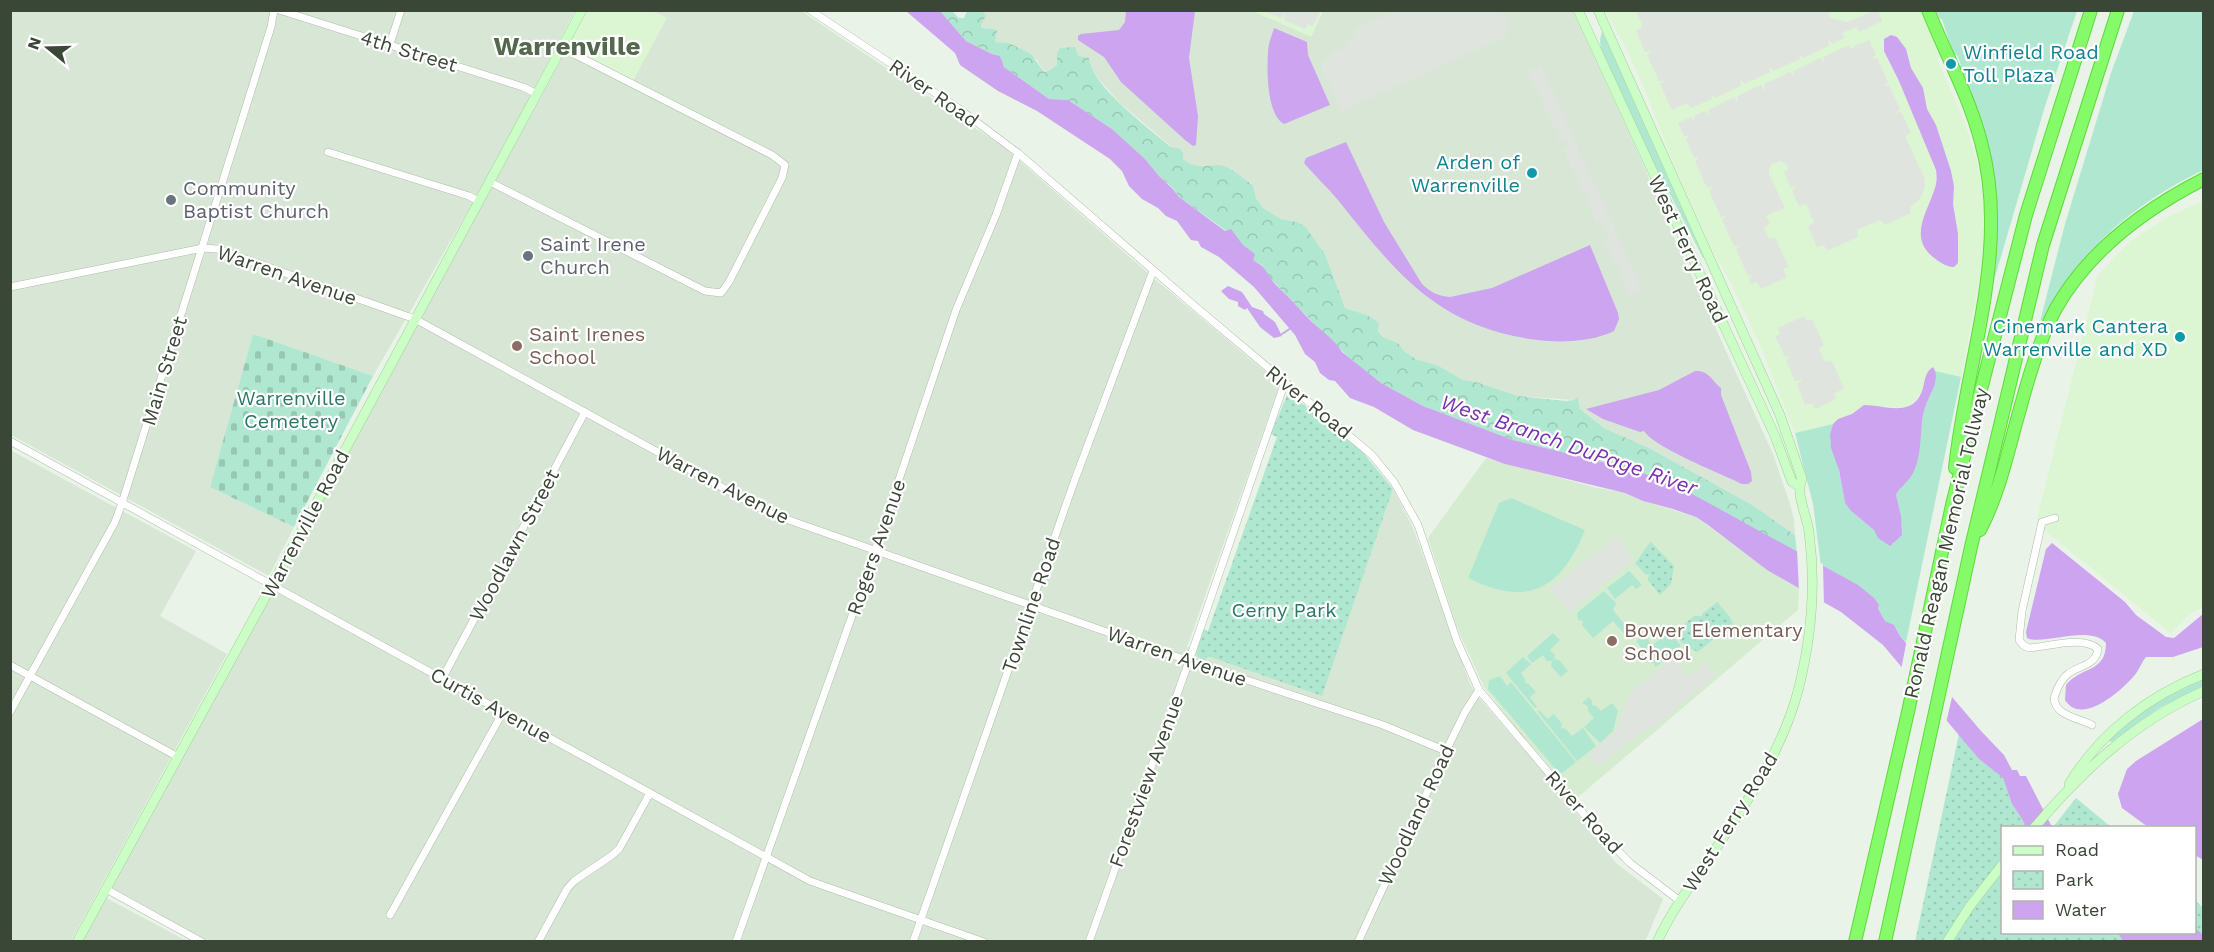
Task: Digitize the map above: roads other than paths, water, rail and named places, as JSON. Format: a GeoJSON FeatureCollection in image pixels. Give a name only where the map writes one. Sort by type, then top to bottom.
{"type":"FeatureCollection","features":[{"type":"Feature","properties":{"kind":"highway"},"geometry":{"type":"LineString","coordinates":[[1928,10],[1959,80],[1978,132],[1988,176],[1992,234],[1989,266],[1960,424],[1952,505]]}},
{"type":"Feature","properties":{"kind":"highway","name":"Ronald Reagan Memorial Tollway"},"geometry":{"type":"LineString","coordinates":[[1855,942],[1908,712],[1952,505],[2026,215],[2091,10]]}},
{"type":"Feature","properties":{"kind":"highway","name":"Ronald Reagan Memorial Tollway"},"geometry":{"type":"LineString","coordinates":[[1885,942],[1971,547],[2043,245],[2118,10]]}},
{"type":"Feature","properties":{"kind":"highway"},"geometry":{"type":"LineString","coordinates":[[1971,547],[1993,505],[2037,351],[2057,308],[2079,277],[2117,235],[2158,205],[2204,179]]}},
{"type":"Feature","properties":{"kind":"main road","name":"Warrenville Road"},"geometry":{"type":"LineString","coordinates":[[77,942],[582,10]]}},
{"type":"Feature","properties":{"kind":"main road","name":"West Ferry Road"},"geometry":{"type":"LineString","coordinates":[[1578,10],[1775,436],[1792,482],[1799,486]]}},
{"type":"Feature","properties":{"kind":"main road","name":"West Ferry Road"},"geometry":{"type":"LineString","coordinates":[[1598,10],[1780,415],[1802,479],[1799,486],[1809,529],[1812,561],[1810,627],[1797,691],[1776,749],[1746,803],[1680,901],[1658,942]]}},
{"type":"Feature","properties":{"kind":"main road"},"geometry":{"type":"LineString","coordinates":[[2063,793],[2081,764],[2115,728],[2147,703],[2204,675]]}},
{"type":"Feature","properties":{"kind":"main road"},"geometry":{"type":"LineString","coordinates":[[2036,826],[2063,793],[2111,749],[2165,710],[2204,691]]}},
{"type":"Feature","properties":{"kind":"main road"},"geometry":{"type":"LineString","coordinates":[[1947,942],[1970,906],[2001,866]]}},
{"type":"Feature","properties":{"kind":"street","name":"Main Street"},"geometry":{"type":"LineString","coordinates":[[10,712],[115,522],[271,27],[274,10]]}},
{"type":"Feature","properties":{"kind":"street","name":"4th Street"},"geometry":{"type":"LineString","coordinates":[[279,10],[523,87],[537,94]]}},
{"type":"Feature","properties":{"kind":"street"},"geometry":{"type":"LineString","coordinates":[[390,44],[401,10]]}},
{"type":"Feature","properties":{"kind":"street","name":"River Road"},"geometry":{"type":"LineString","coordinates":[[810,10],[958,108],[1018,153],[1153,271],[1364,447],[1386,471],[1402,494],[1418,525],[1457,641],[1479,690],[1591,823],[1630,863],[1680,901]]}},
{"type":"Feature","properties":{"kind":"street"},"geometry":{"type":"LineString","coordinates":[[490,182],[709,292],[721,293],[729,282],[776,191],[782,178],[784,165],[772,155],[562,48]]}},
{"type":"Feature","properties":{"kind":"street"},"geometry":{"type":"LineString","coordinates":[[328,152],[479,201]]}},
{"type":"Feature","properties":{"kind":"street","name":"Rogers Avenue"},"geometry":{"type":"LineString","coordinates":[[736,942],[875,551],[956,310],[996,215],[1018,153]]}},
{"type":"Feature","properties":{"kind":"street","name":"Warren Avenue"},"geometry":{"type":"LineString","coordinates":[[10,287],[202,248],[217,249],[416,319],[770,513],[1189,661],[1383,725],[1446,751]]}},
{"type":"Feature","properties":{"kind":"street","name":"Townline Road"},"geometry":{"type":"LineString","coordinates":[[913,942],[1074,482],[1153,271]]}},
{"type":"Feature","properties":{"kind":"street","name":"Forestview Avenue"},"geometry":{"type":"LineString","coordinates":[[1089,942],[1285,382]]}},
{"type":"Feature","properties":{"kind":"street","name":"Woodlawn Street"},"geometry":{"type":"LineString","coordinates":[[442,679],[585,412]]}},
{"type":"Feature","properties":{"kind":"street","name":"Curtis Avenue"},"geometry":{"type":"LineString","coordinates":[[10,441],[810,881],[984,942]]}},
{"type":"Feature","properties":{"kind":"street"},"geometry":{"type":"LineString","coordinates":[[2055,518],[2042,522],[2022,611],[2019,640],[2022,645],[2029,648],[2077,643],[2094,645],[2098,649],[2097,655],[2091,662],[2064,678],[2054,698],[2057,707],[2066,715],[2092,725]]}},
{"type":"Feature","properties":{"kind":"street"},"geometry":{"type":"LineString","coordinates":[[10,664],[178,757]]}},
{"type":"Feature","properties":{"kind":"street","name":"Woodland Road"},"geometry":{"type":"LineString","coordinates":[[1358,942],[1446,751],[1465,712],[1479,690]]}},
{"type":"Feature","properties":{"kind":"street"},"geometry":{"type":"LineString","coordinates":[[390,915],[503,712]]}},
{"type":"Feature","properties":{"kind":"street"},"geometry":{"type":"LineString","coordinates":[[538,942],[567,889],[574,881],[619,849],[650,793]]}},
{"type":"Feature","properties":{"kind":"street"},"geometry":{"type":"LineString","coordinates":[[106,889],[202,942]]}},
{"type":"Feature","properties":{"kind":"water"},"geometry":{"type":"Polygon","coordinates":[[[906,11],[940,11],[966,41],[1000,56],[1004,67],[1049,99],[1068,100],[1112,129],[1145,159],[1179,197],[1225,231],[1231,229],[1243,245],[1255,254],[1253,261],[1263,267],[1276,285],[1306,316],[1335,342],[1342,352],[1381,383],[1423,406],[1513,440],[1634,470],[1674,484],[1858,585],[1874,598],[1885,621],[1894,625],[1900,636],[2004,755],[2012,770],[2017,770],[2020,776],[2026,776],[2051,826],[2026,826],[2012,804],[2003,778],[1979,759],[1883,645],[1841,612],[1767,570],[1696,517],[1643,501],[1625,493],[1505,464],[1413,430],[1374,407],[1350,398],[1335,381],[1329,380],[1320,373],[1315,362],[1305,354],[1295,335],[1254,287],[1219,257],[1201,247],[1198,241],[1191,240],[1177,221],[1142,199],[1129,186],[1122,171],[1110,159],[1037,111],[998,91],[960,65],[955,53],[906,11]]]}},
{"type":"Feature","properties":{"kind":"water"},"geometry":{"type":"Polygon","coordinates":[[[1126,11],[1195,11],[1189,58],[1198,116],[1196,145],[1193,146],[1185,140],[1121,82],[1104,57],[1078,40],[1081,34],[1119,30],[1125,22],[1126,11]]]}},
{"type":"Feature","properties":{"kind":"water"},"geometry":{"type":"Polygon","coordinates":[[[1274,28],[1307,42],[1308,55],[1330,105],[1284,124],[1274,111],[1269,90],[1268,49],[1274,28]]]}},
{"type":"Feature","properties":{"kind":"water"},"geometry":{"type":"Polygon","coordinates":[[[1891,35],[1897,37],[1906,49],[1911,68],[1923,88],[1927,109],[1936,125],[1951,171],[1958,234],[1958,263],[1954,267],[1943,264],[1933,257],[1922,241],[1922,224],[1936,186],[1936,170],[1884,51],[1884,39],[1891,35]]]}},
{"type":"Feature","properties":{"kind":"water"},"geometry":{"type":"Polygon","coordinates":[[[1346,142],[1384,222],[1422,284],[1428,289],[1438,295],[1450,297],[1492,288],[1590,245],[1618,313],[1619,319],[1614,331],[1594,338],[1573,341],[1530,339],[1496,332],[1467,321],[1442,307],[1398,271],[1304,163],[1306,158],[1346,142]]]}},
{"type":"Feature","properties":{"kind":"water"},"geometry":{"type":"Polygon","coordinates":[[[1228,286],[1242,292],[1252,307],[1263,311],[1275,322],[1282,336],[1274,338],[1260,327],[1247,308],[1245,310],[1238,306],[1238,302],[1229,299],[1221,291],[1228,286]]]}},
{"type":"Feature","properties":{"kind":"water"},"geometry":{"type":"Polygon","coordinates":[[[1933,367],[1936,378],[1924,411],[1916,466],[1896,495],[1901,516],[1902,535],[1890,546],[1878,538],[1874,530],[1845,503],[1839,470],[1831,448],[1830,435],[1833,424],[1838,419],[1852,414],[1864,405],[1898,408],[1913,404],[1919,398],[1927,374],[1933,367]]]}},
{"type":"Feature","properties":{"kind":"water"},"geometry":{"type":"Polygon","coordinates":[[[1695,371],[1704,372],[1721,388],[1721,395],[1751,472],[1752,481],[1748,484],[1742,484],[1689,460],[1650,438],[1644,431],[1640,432],[1603,419],[1586,409],[1659,390],[1695,371]]]}},
{"type":"Feature","properties":{"kind":"water"},"geometry":{"type":"Polygon","coordinates":[[[2052,543],[2125,602],[2136,615],[2166,637],[2174,638],[2203,614],[2203,647],[2173,657],[2146,657],[2135,675],[2110,698],[2090,708],[2072,707],[2065,700],[2066,685],[2102,660],[2106,643],[2089,635],[2034,640],[2027,638],[2026,632],[2046,549],[2052,543]]]}},
{"type":"Feature","properties":{"kind":"water"},"geometry":{"type":"Polygon","coordinates":[[[2203,719],[2203,860],[2196,856],[2196,826],[2147,826],[2122,808],[2118,794],[2127,769],[2203,719]]]}},
{"type":"Feature","properties":{"kind":"water"},"geometry":{"type":"Polygon","coordinates":[[[2196,929],[2203,935],[2203,941],[2123,941],[2119,934],[2196,934],[2196,929]]]}},
{"type":"Feature","properties":{"kind":"waterway"},"geometry":{"type":"LineString","coordinates":[[1282,334],[1291,328]]}},
{"type":"Feature","properties":{"kind":"place","name":"Winfield Road Toll Plaza"},"geometry":{"type":"Point","coordinates":[1951,64]}},
{"type":"Feature","properties":{"kind":"place","name":"Arden of Warrenville"},"geometry":{"type":"Point","coordinates":[1532,173]}},
{"type":"Feature","properties":{"kind":"place","name":"Community Baptist Church"},"geometry":{"type":"Point","coordinates":[171,200]}},
{"type":"Feature","properties":{"kind":"place","name":"Saint Irene Church"},"geometry":{"type":"Point","coordinates":[528,256]}},
{"type":"Feature","properties":{"kind":"place","name":"Cinemark Cantera Warrenville and XD"},"geometry":{"type":"Point","coordinates":[2180,337]}},
{"type":"Feature","properties":{"kind":"place","name":"Saint Irenes School"},"geometry":{"type":"Point","coordinates":[517,346]}},
{"type":"Feature","properties":{"kind":"place","name":"Bower Elementary School"},"geometry":{"type":"Point","coordinates":[1612,641]}},
{"type":"Feature","properties":{"kind":"district","name":"Warrenville"},"geometry":{"type":"Point","coordinates":[567,46]}},
{"type":"Feature","properties":{"kind":"park label","name":"Warrenville Cemetery"},"geometry":{"type":"Point","coordinates":[291,410]}},
{"type":"Feature","properties":{"kind":"park label","name":"Cerny Park"},"geometry":{"type":"Point","coordinates":[1284,610]}},
{"type":"Feature","properties":{"kind":"water label","name":"West Branch DuPage River"},"geometry":{"type":"Point","coordinates":[1569,445]}}]}
